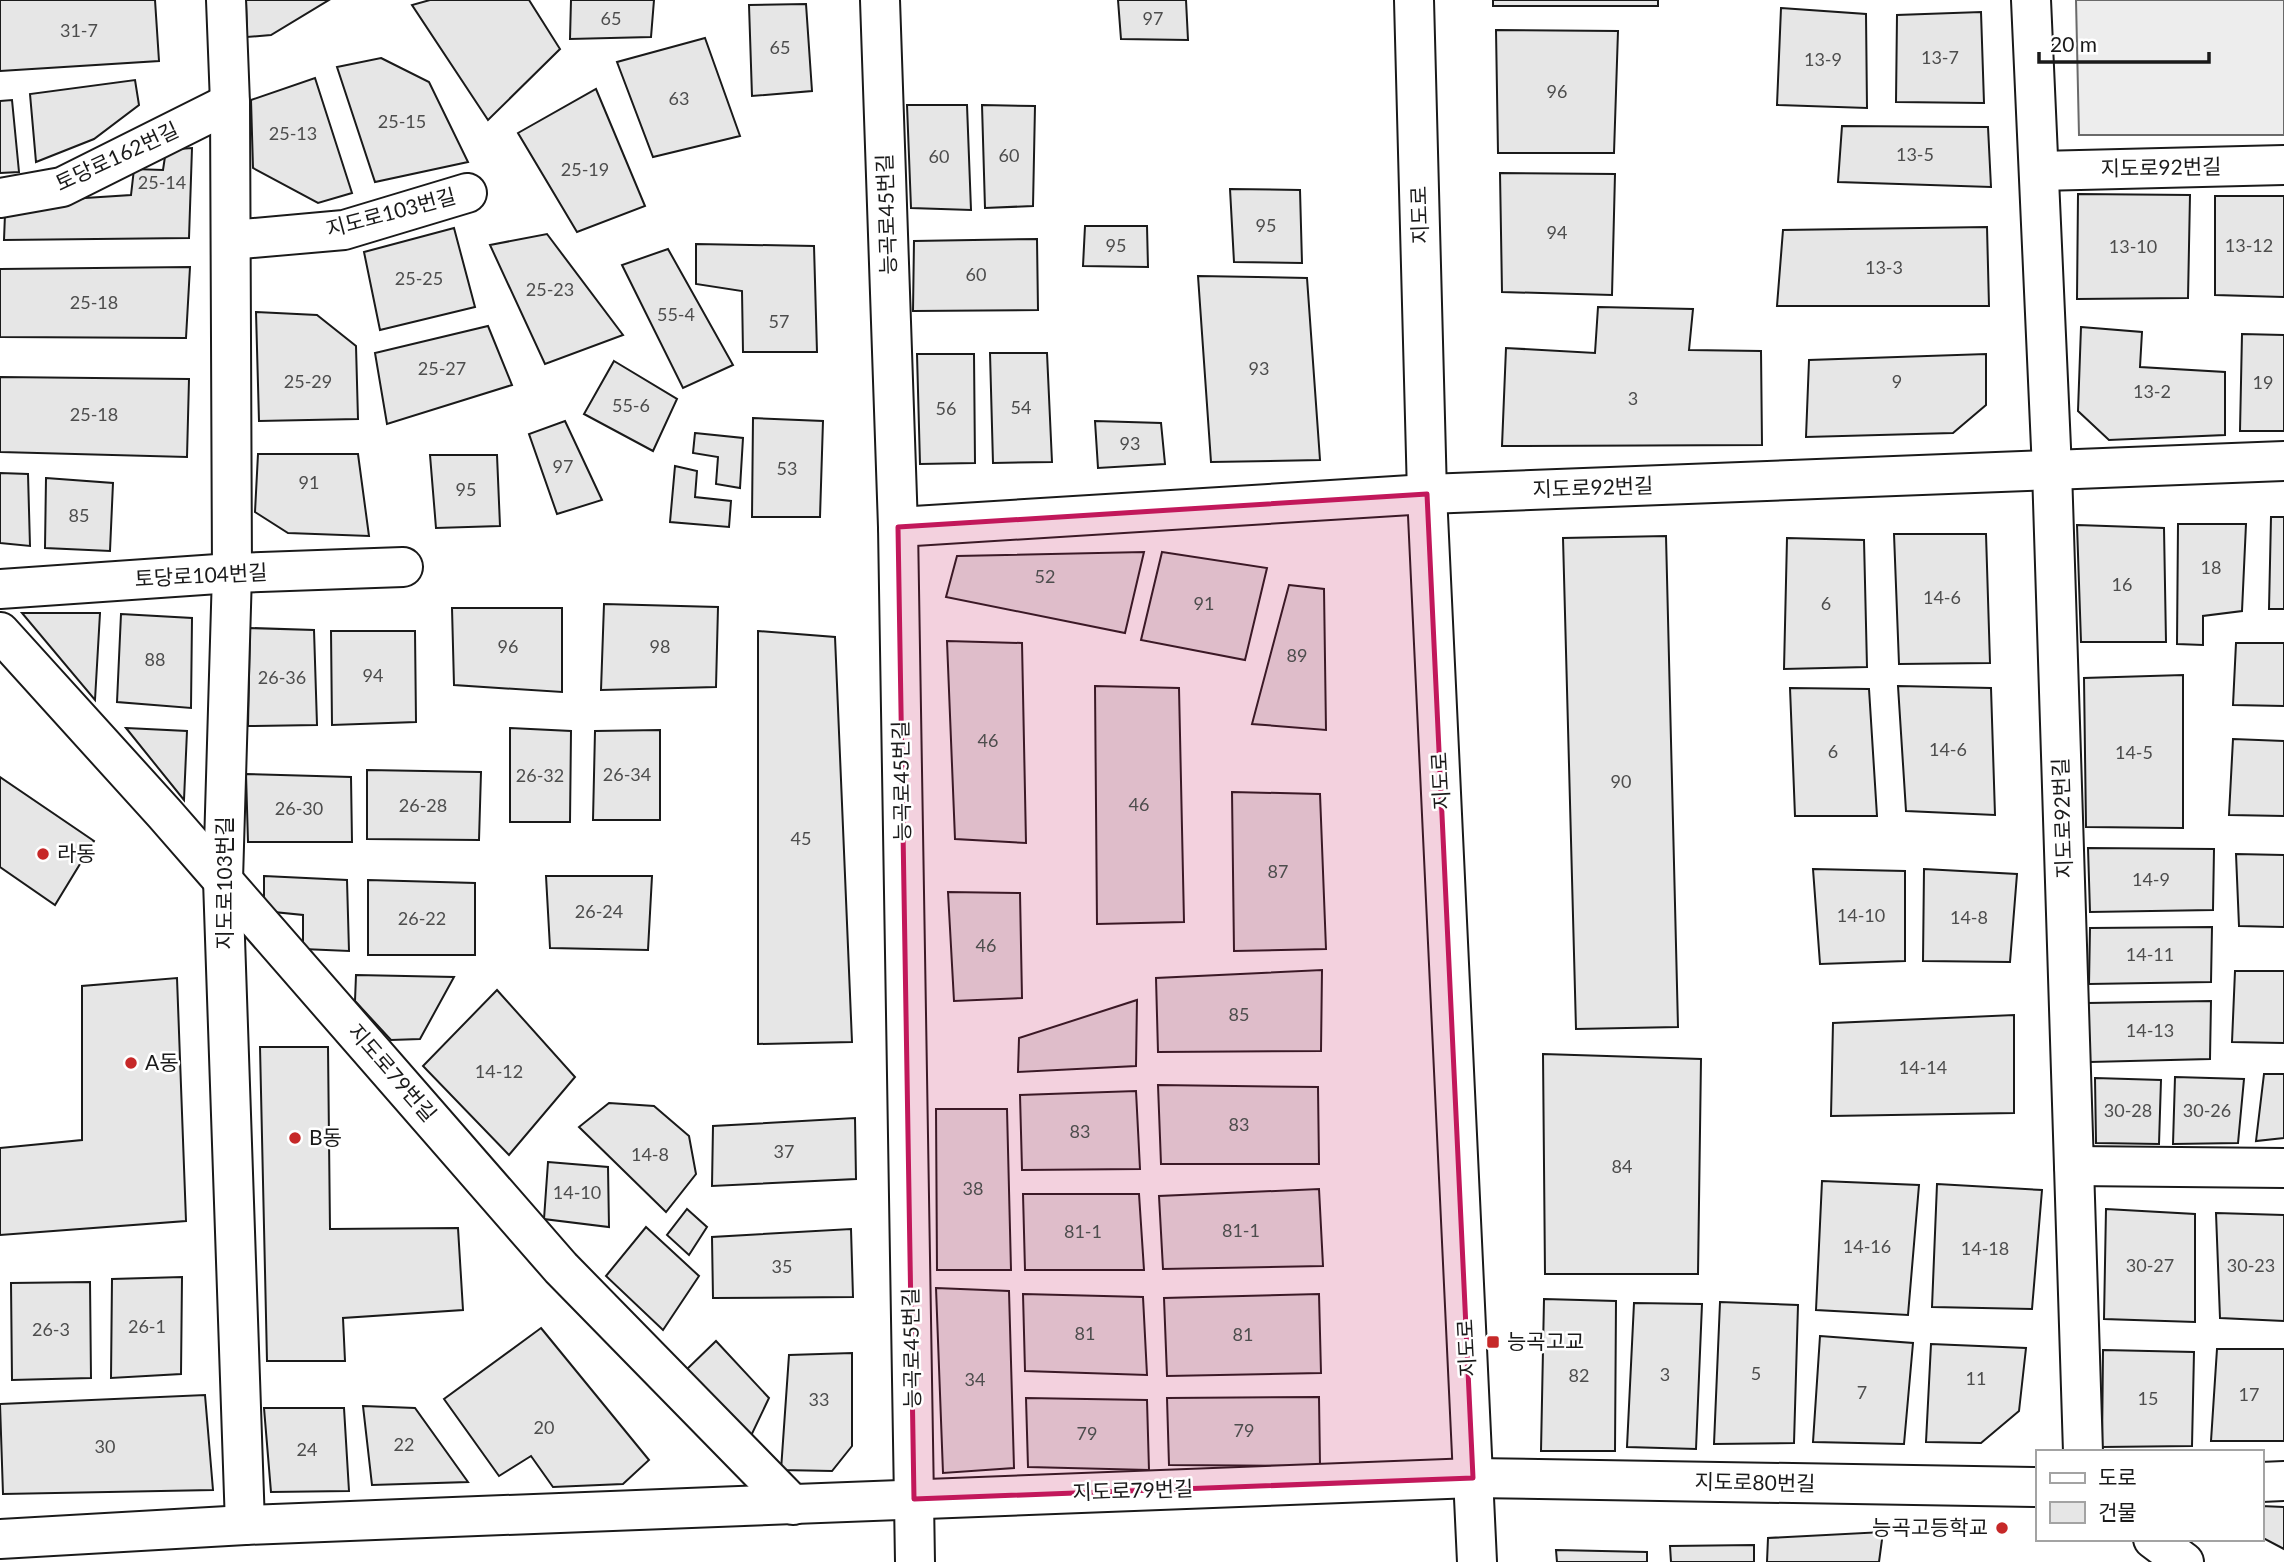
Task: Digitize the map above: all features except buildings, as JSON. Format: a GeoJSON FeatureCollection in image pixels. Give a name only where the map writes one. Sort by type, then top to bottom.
{"type":"FeatureCollection","features":[{"type":"Feature","properties":{"kind":"street","name":"지도로103번길"},"geometry":{"type":"LineString","coordinates":[[226,0],[230,103],[232,573],[223,880],[245,1525]]}},
{"type":"Feature","properties":{"kind":"street","name":"능곡로45번길"},"geometry":{"type":"LineString","coordinates":[[880,0],[898,527],[915,1562]]}},
{"type":"Feature","properties":{"kind":"street","name":"지도로"},"geometry":{"type":"LineString","coordinates":[[1414,0],[1427,494],[1477,1562]]}},
{"type":"Feature","properties":{"kind":"street","name":"지도로92번길"},"geometry":{"type":"LineString","coordinates":[[2031,0],[2052,470],[2083,1450]]}},
{"type":"Feature","properties":{"kind":"street","name":"토당로162번길"},"geometry":{"type":"LineString","coordinates":[[0,198],[62,187],[230,103]]}},
{"type":"Feature","properties":{"kind":"street","name":"지도로92번길"},"geometry":{"type":"LineString","coordinates":[[2039,171],[2284,165]]}},
{"type":"Feature","properties":{"kind":"street","name":"지도로103번길"},"geometry":{"type":"LineString","coordinates":[[231,240],[344,230],[467,193]]}},
{"type":"Feature","properties":{"kind":"street","name":"지도로92번길"},"geometry":{"type":"LineString","coordinates":[[898,527],[1427,494],[2284,461]]}},
{"type":"Feature","properties":{"kind":"street","name":"토당로104번길"},"geometry":{"type":"LineString","coordinates":[[0,589],[232,573],[403,567]]}},
{"type":"Feature","properties":{"kind":"street","name":"지도로79번길"},"geometry":{"type":"LineString","coordinates":[[0,632],[223,880],[561,1268],[793,1506]]}},
{"type":"Feature","properties":{"kind":"street"},"geometry":{"type":"LineString","coordinates":[[2074,1166],[2284,1168]]}},
{"type":"Feature","properties":{"kind":"street","name":"지도로80번길"},"geometry":{"type":"LineString","coordinates":[[1473,1478],[2036,1487]]}},
{"type":"Feature","properties":{"kind":"street","name":"지도로79번길"},"geometry":{"type":"LineString","coordinates":[[0,1539],[245,1525],[1473,1478]]}},
{"type":"Feature","properties":{"kind":"street"},"geometry":{"type":"LineString","coordinates":[[2263,1482],[2284,1481]]}},
{"type":"Feature","properties":{"kind":"street"},"geometry":{"type":"LineString","coordinates":[[893,1562],[914,1499]]}},
{"type":"Feature","properties":{"kind":"street"},"geometry":{"type":"LineString","coordinates":[[2156,1541],[2184,1562]]}},
{"type":"Feature","properties":{"kind":"highlighted area"},"geometry":{"type":"Polygon","coordinates":[[[1427,494],[1473,1478],[914,1499],[898,527],[1427,494]]]}},
{"type":"Feature","properties":{"kind":"shaded area"},"geometry":{"type":"Polygon","coordinates":[[[2076,0],[2284,0],[2284,135],[2079,135],[2076,0]]]}},
{"type":"Feature","properties":{"kind":"place","name":"라동"},"geometry":{"type":"Point","coordinates":[43,854]}},
{"type":"Feature","properties":{"kind":"place","name":"A동"},"geometry":{"type":"Point","coordinates":[131,1063]}},
{"type":"Feature","properties":{"kind":"place","name":"B동"},"geometry":{"type":"Point","coordinates":[295,1138]}},
{"type":"Feature","properties":{"kind":"place","name":"능곡고교"},"geometry":{"type":"Point","coordinates":[1493,1342]}},
{"type":"Feature","properties":{"kind":"place","name":"능곡고등학교"},"geometry":{"type":"Point","coordinates":[2002,1528]}}]}
